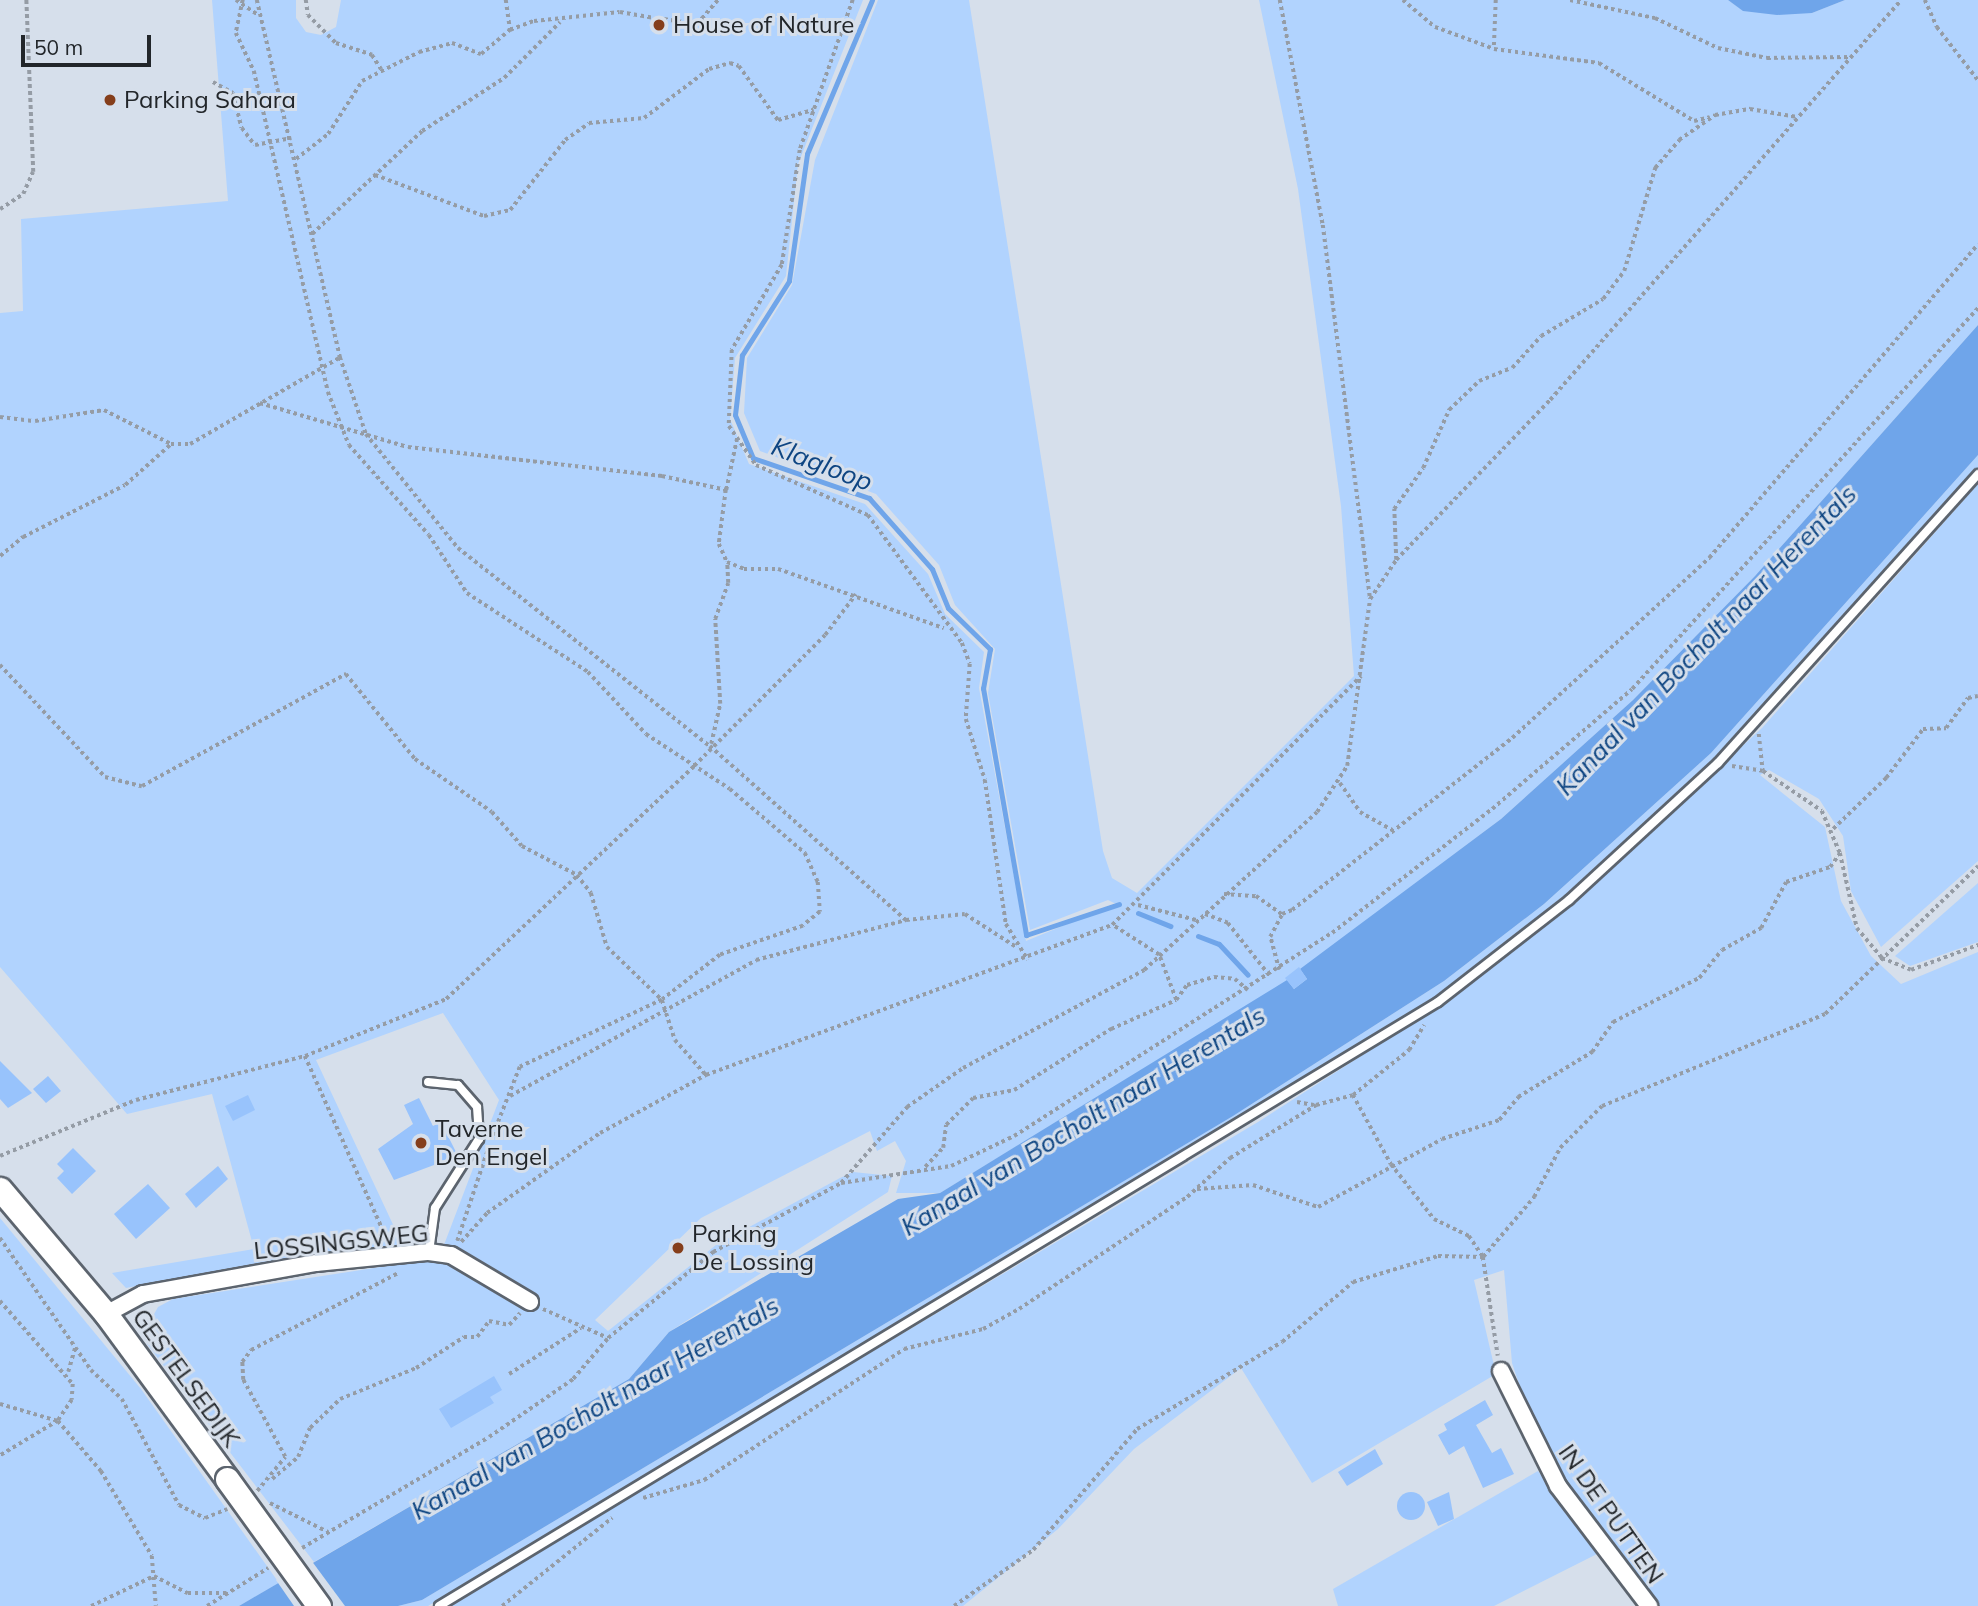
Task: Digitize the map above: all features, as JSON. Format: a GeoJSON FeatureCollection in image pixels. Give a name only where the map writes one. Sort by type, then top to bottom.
{"type":"FeatureCollection","features":[{"type":"Feature","properties":{"kind":"main road","name":"GESTELSEDIJK"},"geometry":{"type":"LineString","coordinates":[[0,1189],[106,1314],[319,1606]]}},
{"type":"Feature","properties":{"kind":"street","name":"LOSSINGSWEG"},"geometry":{"type":"LineString","coordinates":[[106,1314],[144,1294],[429,1252],[451,1255],[530,1302]]}},
{"type":"Feature","properties":{"kind":"street","name":"IN DE PUTTEN"},"geometry":{"type":"LineString","coordinates":[[1502,1371],[1558,1486],[1649,1606]]}},
{"type":"Feature","properties":{"kind":"lane"},"geometry":{"type":"LineString","coordinates":[[439,1606],[1438,1002],[1569,900],[1718,764],[1758,723],[1978,474]]}},
{"type":"Feature","properties":{"kind":"lane"},"geometry":{"type":"LineString","coordinates":[[428,1083],[458,1085],[477,1107],[479,1139],[435,1208],[429,1252]]}},
{"type":"Feature","properties":{"kind":"path"},"geometry":{"type":"LineString","coordinates":[[0,209],[23,194],[33,173],[26,0]]}},
{"type":"Feature","properties":{"kind":"path"},"geometry":{"type":"LineString","coordinates":[[236,0],[257,14]]}},
{"type":"Feature","properties":{"kind":"path"},"geometry":{"type":"LineString","coordinates":[[257,0],[257,14],[291,138],[340,357],[366,434],[458,548],[710,746],[906,920]]}},
{"type":"Feature","properties":{"kind":"path"},"geometry":{"type":"LineString","coordinates":[[306,0],[308,15],[336,43],[372,55],[381,69]]}},
{"type":"Feature","properties":{"kind":"path"},"geometry":{"type":"LineString","coordinates":[[506,0],[510,30]]}},
{"type":"Feature","properties":{"kind":"path"},"geometry":{"type":"LineString","coordinates":[[664,19],[697,24],[718,0]]}},
{"type":"Feature","properties":{"kind":"path"},"geometry":{"type":"LineString","coordinates":[[853,0],[800,150],[782,265],[732,350],[726,385],[729,426],[756,465],[868,515],[908,562],[945,628],[962,643],[970,664],[966,719],[985,780],[1006,924],[1028,960]]}},
{"type":"Feature","properties":{"kind":"path"},"geometry":{"type":"LineString","coordinates":[[841,1183],[907,1107],[963,1068],[1107,993],[1159,955],[1317,812],[1340,783],[1361,676],[1370,599],[1323,225],[1280,0]]}},
{"type":"Feature","properties":{"kind":"path"},"geometry":{"type":"LineString","coordinates":[[1403,0],[1435,27],[1494,49],[1599,63],[1694,121],[1750,109],[1797,117]]}},
{"type":"Feature","properties":{"kind":"path"},"geometry":{"type":"LineString","coordinates":[[1494,49],[1496,0]]}},
{"type":"Feature","properties":{"kind":"path"},"geometry":{"type":"LineString","coordinates":[[1570,0],[1654,18],[1718,48],[1767,58],[1851,57]]}},
{"type":"Feature","properties":{"kind":"path"},"geometry":{"type":"LineString","coordinates":[[1370,599],[1396,559],[1550,400],[1901,0]]}},
{"type":"Feature","properties":{"kind":"path"},"geometry":{"type":"LineString","coordinates":[[1925,0],[1937,27],[1978,80]]}},
{"type":"Feature","properties":{"kind":"path"},"geometry":{"type":"LineString","coordinates":[[242,2],[236,33],[254,71],[322,367],[349,445],[429,535],[467,593],[588,672],[646,734],[694,766],[805,853],[818,882],[820,912],[803,926],[720,955],[662,1000],[520,1067],[451,1255]]}},
{"type":"Feature","properties":{"kind":"path"},"geometry":{"type":"LineString","coordinates":[[296,159],[328,134],[362,81],[381,69],[453,43],[481,54],[510,30],[534,21],[560,22],[620,12],[654,18]]}},
{"type":"Feature","properties":{"kind":"path"},"geometry":{"type":"LineString","coordinates":[[312,234],[422,131],[504,78],[560,22]]}},
{"type":"Feature","properties":{"kind":"path"},"geometry":{"type":"LineString","coordinates":[[375,175],[484,216],[510,210],[565,140],[589,124],[644,118],[709,69],[730,62],[739,66],[778,120],[814,110]]}},
{"type":"Feature","properties":{"kind":"path"},"geometry":{"type":"LineString","coordinates":[[213,82],[233,93],[248,139],[260,149],[291,138]]}},
{"type":"Feature","properties":{"kind":"path"},"geometry":{"type":"LineString","coordinates":[[1396,559],[1394,509],[1423,468],[1450,410],[1479,381],[1512,368],[1541,336],[1603,299],[1624,271],[1656,168],[1679,140],[1716,115]]}},
{"type":"Feature","properties":{"kind":"path"},"geometry":{"type":"LineString","coordinates":[[1279,970],[1270,937],[1282,914],[1352,869],[1392,830],[1474,770],[1683,584],[1978,244]]}},
{"type":"Feature","properties":{"kind":"path"},"geometry":{"type":"LineString","coordinates":[[295,1552],[573,1379],[608,1338],[713,1252],[841,1183],[925,1167],[951,1167],[1014,1136],[1279,970],[1492,809],[1632,689],[1978,308]]}},
{"type":"Feature","properties":{"kind":"path"},"geometry":{"type":"LineString","coordinates":[[0,556],[23,537],[125,485],[171,444],[208,436],[340,357]]}},
{"type":"Feature","properties":{"kind":"path"},"geometry":{"type":"LineString","coordinates":[[260,403],[408,447],[649,474],[726,490]]}},
{"type":"Feature","properties":{"kind":"path"},"geometry":{"type":"LineString","coordinates":[[0,417],[35,421],[104,410],[171,444]]}},
{"type":"Feature","properties":{"kind":"path"},"geometry":{"type":"LineString","coordinates":[[710,746],[720,704],[715,619],[729,583],[727,562],[719,544],[726,490],[737,438]]}},
{"type":"Feature","properties":{"kind":"path"},"geometry":{"type":"LineString","coordinates":[[727,562],[744,569],[778,569],[856,594],[945,628]]}},
{"type":"Feature","properties":{"kind":"path"},"geometry":{"type":"LineString","coordinates":[[0,1156],[136,1100],[305,1056],[446,999],[694,766],[710,746],[825,635],[856,594]]}},
{"type":"Feature","properties":{"kind":"path"},"geometry":{"type":"LineString","coordinates":[[0,665],[105,777],[142,786],[346,674],[415,760],[492,812],[522,846],[577,875],[592,894],[607,947],[662,1000],[675,1040],[706,1075]]}},
{"type":"Feature","properties":{"kind":"path"},"geometry":{"type":"LineString","coordinates":[[451,1255],[487,1213],[600,1133],[706,1075],[1028,960],[1112,925],[1138,905],[1361,676]]}},
{"type":"Feature","properties":{"kind":"path"},"geometry":{"type":"LineString","coordinates":[[1833,829],[1886,778],[1923,729],[1946,728],[1968,698],[1978,695]]}},
{"type":"Feature","properties":{"kind":"path"},"geometry":{"type":"LineString","coordinates":[[1758,723],[1763,771]]}},
{"type":"Feature","properties":{"kind":"path"},"geometry":{"type":"LineString","coordinates":[[1718,764],[1763,771],[1807,798],[1833,829],[1857,928],[1882,958],[1911,970],[1978,945]]}},
{"type":"Feature","properties":{"kind":"path"},"geometry":{"type":"LineString","coordinates":[[1340,783],[1360,812],[1392,830]]}},
{"type":"Feature","properties":{"kind":"path"},"geometry":{"type":"LineString","coordinates":[[1196,1189],[1253,1185],[1318,1207],[1391,1164],[1499,1120],[1518,1097],[1592,1052],[1599,1033],[1613,1022],[1699,978],[1722,950],[1761,928],[1786,882],[1830,867],[1840,853]]}},
{"type":"Feature","properties":{"kind":"path"},"geometry":{"type":"LineString","coordinates":[[954,1606],[1033,1550],[1137,1429],[1282,1342],[1353,1282],[1426,1259],[1483,1257],[1534,1197],[1560,1148],[1602,1106],[1825,1014],[1978,866]]}},
{"type":"Feature","properties":{"kind":"path"},"geometry":{"type":"LineString","coordinates":[[1224,894],[1256,896],[1282,914]]}},
{"type":"Feature","properties":{"kind":"path"},"geometry":{"type":"LineString","coordinates":[[1138,905],[1196,920]]}},
{"type":"Feature","properties":{"kind":"path"},"geometry":{"type":"LineString","coordinates":[[507,1099],[542,1073],[666,1011],[756,960],[906,920],[965,914],[1019,949]]}},
{"type":"Feature","properties":{"kind":"path"},"geometry":{"type":"LineString","coordinates":[[1205,914],[1228,923],[1270,976]]}},
{"type":"Feature","properties":{"kind":"path"},"geometry":{"type":"LineString","coordinates":[[1112,925],[1159,955],[1176,1000]]}},
{"type":"Feature","properties":{"kind":"path"},"geometry":{"type":"LineString","coordinates":[[925,1167],[943,1148],[946,1125],[973,1098],[1014,1090],[1111,1029],[1176,1000],[1187,985],[1214,977],[1235,979],[1248,990]]}},
{"type":"Feature","properties":{"kind":"path"},"geometry":{"type":"LineString","coordinates":[[634,1500],[704,1480],[904,1349],[983,1329],[1007,1316],[1196,1189],[1230,1158],[1305,1112],[1353,1095],[1409,1050],[1438,1002]]}},
{"type":"Feature","properties":{"kind":"path"},"geometry":{"type":"LineString","coordinates":[[305,1056],[394,1256]]}},
{"type":"Feature","properties":{"kind":"path"},"geometry":{"type":"LineString","coordinates":[[1353,1095],[1391,1164],[1434,1219],[1469,1237],[1483,1257],[1486,1310],[1502,1371]]}},
{"type":"Feature","properties":{"kind":"path"},"geometry":{"type":"LineString","coordinates":[[0,1238],[75,1347],[122,1399],[179,1505],[205,1518],[234,1505]]}},
{"type":"Feature","properties":{"kind":"path"},"geometry":{"type":"LineString","coordinates":[[265,1484],[285,1457],[243,1380],[242,1362],[251,1350],[381,1278]]}},
{"type":"Feature","properties":{"kind":"path"},"geometry":{"type":"LineString","coordinates":[[0,1301],[68,1372]]}},
{"type":"Feature","properties":{"kind":"path"},"geometry":{"type":"LineString","coordinates":[[328,1532],[253,1495],[298,1457],[310,1428],[340,1399],[416,1368],[464,1337],[477,1337],[489,1321],[509,1325],[530,1302],[581,1328],[608,1338]]}},
{"type":"Feature","properties":{"kind":"path"},"geometry":{"type":"LineString","coordinates":[[509,1374],[581,1328]]}},
{"type":"Feature","properties":{"kind":"path"},"geometry":{"type":"LineString","coordinates":[[0,1456],[58,1421],[72,1400],[68,1372],[75,1347]]}},
{"type":"Feature","properties":{"kind":"path"},"geometry":{"type":"LineString","coordinates":[[0,1404],[58,1421],[136,1522],[154,1576],[156,1606]]}},
{"type":"Feature","properties":{"kind":"path"},"geometry":{"type":"LineString","coordinates":[[502,1606],[623,1509]]}},
{"type":"Feature","properties":{"kind":"path"},"geometry":{"type":"LineString","coordinates":[[206,1606],[272,1566]]}},
{"type":"Feature","properties":{"kind":"path"},"geometry":{"type":"LineString","coordinates":[[154,1576],[188,1593],[228,1593]]}},
{"type":"Feature","properties":{"kind":"path"},"geometry":{"type":"LineString","coordinates":[[91,1606],[154,1576]]}},
{"type":"Feature","properties":{"kind":"shaded area"},"geometry":{"type":"Polygon","coordinates":[[[212,0],[296,0],[296,18],[306,32],[321,35],[336,27],[341,0],[863,0],[798,164],[786,276],[735,358],[730,419],[749,464],[865,504],[928,574],[945,614],[984,652],[979,688],[1026,941],[1116,904],[1108,900],[1030,930],[988,693],[995,649],[955,605],[939,565],[876,494],[760,451],[744,413],[747,358],[792,285],[815,160],[878,0],[969,0],[1103,851],[1112,878],[1137,893],[1354,676],[1341,506],[1298,189],[1259,0],[1728,0],[1744,11],[1812,13],[1845,0],[1978,0],[1978,325],[1755,576],[1633,700],[1501,819],[1301,969],[1307,979],[1294,989],[1287,981],[940,1193],[896,1193],[906,1161],[895,1141],[877,1151],[870,1131],[701,1218],[595,1320],[608,1331],[716,1245],[840,1178],[853,1172],[892,1176],[888,1192],[669,1332],[629,1379],[314,1562],[147,1344],[148,1325],[158,1307],[173,1299],[439,1258],[499,1100],[443,1013],[316,1060],[404,1248],[258,1263],[126,1288],[112,1273],[254,1249],[212,1094],[127,1114],[0,967],[0,313],[23,311],[21,219],[228,201],[212,0]]]}},
{"type":"Feature","properties":{"kind":"shaded area"},"geometry":{"type":"Polygon","coordinates":[[[1978,455],[1978,469],[1704,772],[1545,915],[1436,1000],[428,1606],[398,1606],[422,1600],[1233,1116],[1444,981],[1544,904],[1711,753],[1978,455]]]}},
{"type":"Feature","properties":{"kind":"shaded area"},"geometry":{"type":"Polygon","coordinates":[[[1978,484],[1978,861],[1881,947],[1851,891],[1843,836],[1819,799],[1769,770],[1760,775],[1825,827],[1841,901],[1871,956],[1901,984],[1978,952],[1978,1606],[1659,1606],[1562,1476],[1526,1405],[1512,1363],[1504,1270],[1474,1280],[1496,1374],[1312,1483],[1241,1368],[1134,1449],[1058,1529],[963,1606],[445,1606],[1258,1122],[1447,1001],[1588,889],[1762,728],[1978,484]]]}},
{"type":"Feature","properties":{"kind":"shaded area"},"geometry":{"type":"Polygon","coordinates":[[[1978,883],[1978,942],[1910,966],[1895,956],[1978,883]]]}},
{"type":"Feature","properties":{"kind":"shaded area"},"geometry":{"type":"Polygon","coordinates":[[[0,1218],[141,1389],[279,1583],[239,1606],[0,1606],[0,1218]]]}},
{"type":"Feature","properties":{"kind":"shaded area"},"geometry":{"type":"Polygon","coordinates":[[[1538,1471],[1599,1553],[1494,1606],[1338,1606],[1333,1589],[1538,1471]]]}},
{"type":"Feature","properties":{"kind":"water"},"geometry":{"type":"Polygon","coordinates":[[[1728,0],[1845,0],[1812,13],[1777,15],[1743,11],[1728,0]]]}},
{"type":"Feature","properties":{"kind":"water","name":"Kanaal van Bocholt naar Herentals"},"geometry":{"type":"Polygon","coordinates":[[[1978,325],[1978,455],[1711,753],[1544,904],[1444,981],[1233,1116],[422,1600],[398,1606],[239,1606],[629,1379],[669,1332],[898,1199],[940,1193],[1287,980],[1294,989],[1307,979],[1300,969],[1501,819],[1633,700],[1755,576],[1978,325]]]}},
{"type":"Feature","properties":{"kind":"pier"},"geometry":{"type":"Polygon","coordinates":[[[311,1560],[345,1606],[294,1606],[276,1580],[311,1560]]]}},
{"type":"Feature","properties":{"kind":"building"},"geometry":{"type":"Polygon","coordinates":[[[1299,967],[1307,979],[1294,989],[1285,978],[1299,967]]]}},
{"type":"Feature","properties":{"kind":"building"},"geometry":{"type":"Polygon","coordinates":[[[0,1061],[32,1093],[8,1108],[0,1099],[0,1061]]]}},
{"type":"Feature","properties":{"kind":"building"},"geometry":{"type":"Polygon","coordinates":[[[48,1076],[61,1091],[46,1103],[33,1089],[48,1076]]]}},
{"type":"Feature","properties":{"kind":"building"},"geometry":{"type":"Polygon","coordinates":[[[248,1095],[255,1110],[233,1121],[225,1106],[248,1095]]]}},
{"type":"Feature","properties":{"kind":"building","name":"Taverne Den Engel"},"geometry":{"type":"Polygon","coordinates":[[[419,1098],[433,1126],[441,1122],[458,1156],[394,1180],[378,1149],[413,1124],[404,1105],[419,1098]]]}},
{"type":"Feature","properties":{"kind":"building"},"geometry":{"type":"Polygon","coordinates":[[[73,1148],[96,1171],[72,1194],[57,1178],[64,1171],[57,1164],[73,1148]]]}},
{"type":"Feature","properties":{"kind":"building"},"geometry":{"type":"Polygon","coordinates":[[[218,1166],[228,1179],[196,1208],[185,1194],[218,1166]]]}},
{"type":"Feature","properties":{"kind":"building"},"geometry":{"type":"Polygon","coordinates":[[[148,1184],[170,1208],[136,1239],[114,1214],[148,1184]]]}},
{"type":"Feature","properties":{"kind":"building"},"geometry":{"type":"Polygon","coordinates":[[[494,1376],[502,1390],[490,1397],[494,1403],[451,1428],[439,1409],[494,1376]]]}},
{"type":"Feature","properties":{"kind":"building"},"geometry":{"type":"Polygon","coordinates":[[[1485,1400],[1493,1415],[1476,1425],[1492,1453],[1501,1448],[1514,1474],[1483,1488],[1464,1446],[1449,1455],[1438,1435],[1447,1430],[1444,1424],[1485,1400]]]}},
{"type":"Feature","properties":{"kind":"building"},"geometry":{"type":"Polygon","coordinates":[[[1375,1449],[1383,1464],[1347,1486],[1338,1472],[1375,1449]]]}},
{"type":"Feature","properties":{"kind":"building"},"geometry":{"type":"Polygon","coordinates":[[[1411,1492],[1421,1496],[1425,1506],[1421,1516],[1411,1520],[1401,1516],[1397,1506],[1401,1496],[1411,1492]]]}},
{"type":"Feature","properties":{"kind":"building"},"geometry":{"type":"Polygon","coordinates":[[[1449,1492],[1454,1519],[1438,1526],[1427,1502],[1449,1492]]]}},
{"type":"Feature","properties":{"kind":"waterway","name":"Klagloop"},"geometry":{"type":"LineString","coordinates":[[872,0],[807,154],[789,281],[742,355],[735,415],[753,458],[869,498],[932,569],[948,608],[990,649],[983,688],[1026,935],[1119,904]]}},
{"type":"Feature","properties":{"kind":"waterway","name":"Klagloop"},"geometry":{"type":"LineString","coordinates":[[1138,913],[1171,926]]}},
{"type":"Feature","properties":{"kind":"waterway","name":"Klagloop"},"geometry":{"type":"LineString","coordinates":[[1198,936],[1219,944],[1248,975]]}},
{"type":"Feature","properties":{"kind":"place","name":"House of Nature"},"geometry":{"type":"Point","coordinates":[659,25]}},
{"type":"Feature","properties":{"kind":"place","name":"Parking Sahara"},"geometry":{"type":"Point","coordinates":[110,100]}},
{"type":"Feature","properties":{"kind":"place","name":"Taverne Den Engel"},"geometry":{"type":"Point","coordinates":[421,1143]}},
{"type":"Feature","properties":{"kind":"place","name":"Parking De Lossing"},"geometry":{"type":"Point","coordinates":[678,1248]}}]}
